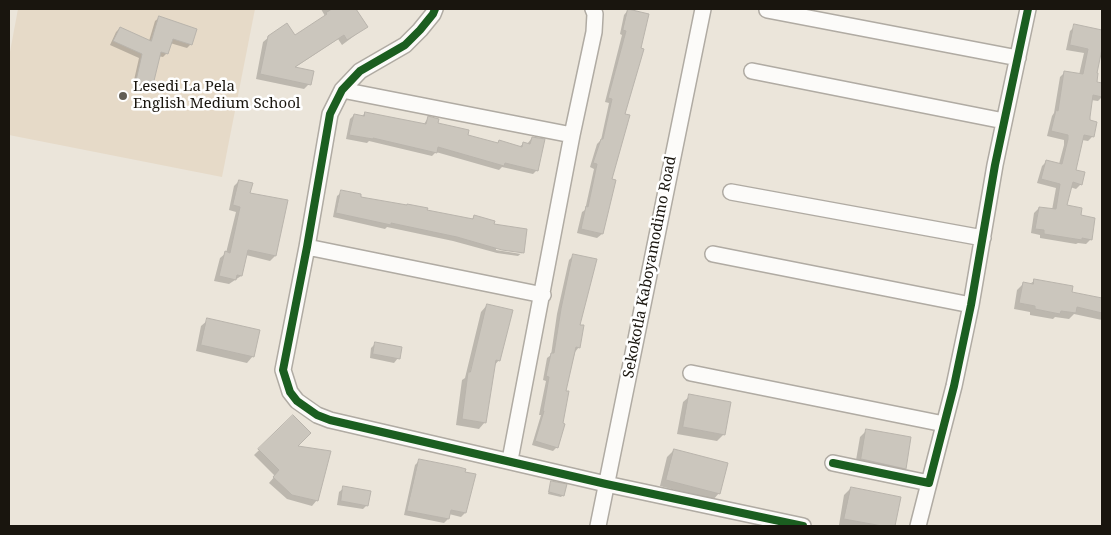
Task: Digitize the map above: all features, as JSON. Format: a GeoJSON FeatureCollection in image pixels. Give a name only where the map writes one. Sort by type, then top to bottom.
{"type":"FeatureCollection","features":[{"type":"Feature","properties":{"kind":"street"},"geometry":{"type":"LineString","coordinates":[[435,9],[420,30],[405,45],[360,71],[342,90],[330,114],[283,370],[290,392],[298,401],[317,415],[330,420],[510,460],[606,484],[803,526]]}},
{"type":"Feature","properties":{"kind":"street"},"geometry":{"type":"LineString","coordinates":[[510,460],[572,135],[594,32],[595,14],[593,9]]}},
{"type":"Feature","properties":{"kind":"street","name":"Sekokotla Kaboyamodimo Road"},"geometry":{"type":"LineString","coordinates":[[598,526],[703,9]]}},
{"type":"Feature","properties":{"kind":"street"},"geometry":{"type":"LineString","coordinates":[[918,526],[971,306],[1004,122],[1028,9]]}},
{"type":"Feature","properties":{"kind":"street"},"geometry":{"type":"LineString","coordinates":[[767,10],[1018,58]]}},
{"type":"Feature","properties":{"kind":"street"},"geometry":{"type":"LineString","coordinates":[[752,71],[1004,122]]}},
{"type":"Feature","properties":{"kind":"street"},"geometry":{"type":"LineString","coordinates":[[342,90],[572,135]]}},
{"type":"Feature","properties":{"kind":"street"},"geometry":{"type":"LineString","coordinates":[[731,192],[983,238]]}},
{"type":"Feature","properties":{"kind":"street"},"geometry":{"type":"LineString","coordinates":[[307,247],[543,295]]}},
{"type":"Feature","properties":{"kind":"street"},"geometry":{"type":"LineString","coordinates":[[713,254],[971,306]]}},
{"type":"Feature","properties":{"kind":"street"},"geometry":{"type":"LineString","coordinates":[[691,373],[944,424]]}},
{"type":"Feature","properties":{"kind":"street"},"geometry":{"type":"LineString","coordinates":[[833,463],[929,483]]}},
{"type":"Feature","properties":{"kind":"shaded area","name":"Lesedi La Pela English Medium School"},"geometry":{"type":"Polygon","coordinates":[[[18,9],[255,9],[222,177],[9,135],[9,57],[18,9]]]}},
{"type":"Feature","properties":{"kind":"building"},"geometry":{"type":"Polygon","coordinates":[[[332,9],[356,9],[368,27],[347,40],[344,35],[295,67],[314,71],[311,85],[260,74],[268,36],[287,23],[295,35],[332,9]]]}},
{"type":"Feature","properties":{"kind":"building"},"geometry":{"type":"Polygon","coordinates":[[[628,9],[649,14],[641,48],[644,49],[625,114],[630,115],[612,179],[616,180],[603,234],[581,229],[586,206],[588,207],[597,164],[593,163],[601,139],[603,139],[612,99],[608,98],[626,31],[623,30],[628,9]]]}},
{"type":"Feature","properties":{"kind":"building"},"geometry":{"type":"Polygon","coordinates":[[[159,16],[197,29],[192,45],[173,39],[168,54],[161,52],[152,89],[135,85],[142,54],[113,41],[120,27],[151,41],[159,16]]]}},
{"type":"Feature","properties":{"kind":"building"},"geometry":{"type":"Polygon","coordinates":[[[1074,24],[1102,30],[1102,49],[1097,82],[1102,83],[1102,97],[1093,95],[1090,117],[1090,120],[1097,122],[1094,137],[1084,135],[1076,170],[1085,172],[1082,185],[1073,182],[1067,205],[1082,208],[1081,215],[1095,218],[1092,240],[1044,234],[1044,230],[1035,229],[1039,207],[1056,209],[1060,184],[1041,179],[1046,160],[1062,164],[1068,139],[1068,135],[1051,131],[1056,110],[1058,111],[1064,71],[1083,74],[1088,49],[1070,45],[1074,24]]]}},
{"type":"Feature","properties":{"kind":"building"},"geometry":{"type":"Polygon","coordinates":[[[365,112],[426,124],[428,116],[439,119],[438,123],[469,130],[468,135],[498,143],[499,140],[522,147],[523,142],[530,144],[532,137],[545,139],[538,171],[505,163],[504,166],[438,147],[437,153],[373,138],[349,135],[354,114],[364,116],[365,112]]]}},
{"type":"Feature","properties":{"kind":"building"},"geometry":{"type":"Polygon","coordinates":[[[239,180],[253,183],[250,193],[288,200],[276,256],[248,250],[242,276],[237,275],[236,280],[219,276],[225,251],[230,253],[240,207],[233,205],[239,180]]]}},
{"type":"Feature","properties":{"kind":"building"},"geometry":{"type":"Polygon","coordinates":[[[341,190],[361,194],[361,197],[428,208],[427,210],[473,219],[474,215],[495,221],[494,224],[527,229],[524,253],[502,250],[457,237],[336,213],[341,190]]]}},
{"type":"Feature","properties":{"kind":"building"},"geometry":{"type":"Polygon","coordinates":[[[573,254],[597,259],[580,325],[584,325],[580,348],[576,347],[566,391],[569,391],[563,423],[565,424],[558,448],[535,441],[544,411],[549,377],[546,376],[551,353],[554,353],[573,254]]]}},
{"type":"Feature","properties":{"kind":"building"},"geometry":{"type":"Polygon","coordinates":[[[1034,279],[1073,286],[1072,292],[1102,298],[1102,313],[1077,307],[1076,313],[1061,311],[1060,314],[1035,309],[1035,306],[1019,303],[1023,282],[1033,284],[1034,279]]]}},
{"type":"Feature","properties":{"kind":"building"},"geometry":{"type":"Polygon","coordinates":[[[487,304],[513,310],[500,361],[496,360],[486,423],[462,419],[468,372],[470,372],[487,304]]]}},
{"type":"Feature","properties":{"kind":"building"},"geometry":{"type":"Polygon","coordinates":[[[207,318],[260,330],[254,357],[201,345],[207,318]]]}},
{"type":"Feature","properties":{"kind":"building"},"geometry":{"type":"Polygon","coordinates":[[[375,342],[402,347],[400,359],[373,354],[375,342]]]}},
{"type":"Feature","properties":{"kind":"building"},"geometry":{"type":"Polygon","coordinates":[[[689,394],[731,402],[725,435],[683,427],[689,394]]]}},
{"type":"Feature","properties":{"kind":"building"},"geometry":{"type":"Polygon","coordinates":[[[293,415],[311,433],[298,446],[331,451],[318,501],[292,495],[273,477],[279,470],[258,449],[293,415]]]}},
{"type":"Feature","properties":{"kind":"building"},"geometry":{"type":"Polygon","coordinates":[[[866,429],[911,437],[906,469],[861,459],[866,429]]]}},
{"type":"Feature","properties":{"kind":"building"},"geometry":{"type":"Polygon","coordinates":[[[674,449],[728,463],[720,494],[666,480],[674,449]]]}},
{"type":"Feature","properties":{"kind":"building"},"geometry":{"type":"Polygon","coordinates":[[[419,459],[459,467],[466,469],[465,472],[476,474],[466,513],[451,510],[449,519],[407,511],[419,459]]]}},
{"type":"Feature","properties":{"kind":"building"},"geometry":{"type":"Polygon","coordinates":[[[551,481],[567,484],[564,496],[549,492],[551,481]]]}},
{"type":"Feature","properties":{"kind":"building"},"geometry":{"type":"Polygon","coordinates":[[[343,486],[371,491],[368,506],[341,501],[343,486]]]}},
{"type":"Feature","properties":{"kind":"building"},"geometry":{"type":"Polygon","coordinates":[[[851,487],[901,497],[895,526],[882,526],[844,519],[851,487]]]}},
{"type":"Feature","properties":{"kind":"cycle path"},"geometry":{"type":"LineString","coordinates":[[435,9],[420,30],[405,45],[360,71],[342,90],[330,114],[283,370],[290,392],[297,401],[317,415],[330,420],[606,484],[803,526]]}},
{"type":"Feature","properties":{"kind":"cycle path"},"geometry":{"type":"LineString","coordinates":[[833,463],[929,483],[954,386],[971,305],[995,165],[1028,9]]}},
{"type":"Feature","properties":{"kind":"place","name":"Lesedi La Pela English Medium School"},"geometry":{"type":"Point","coordinates":[123,96]}}]}
